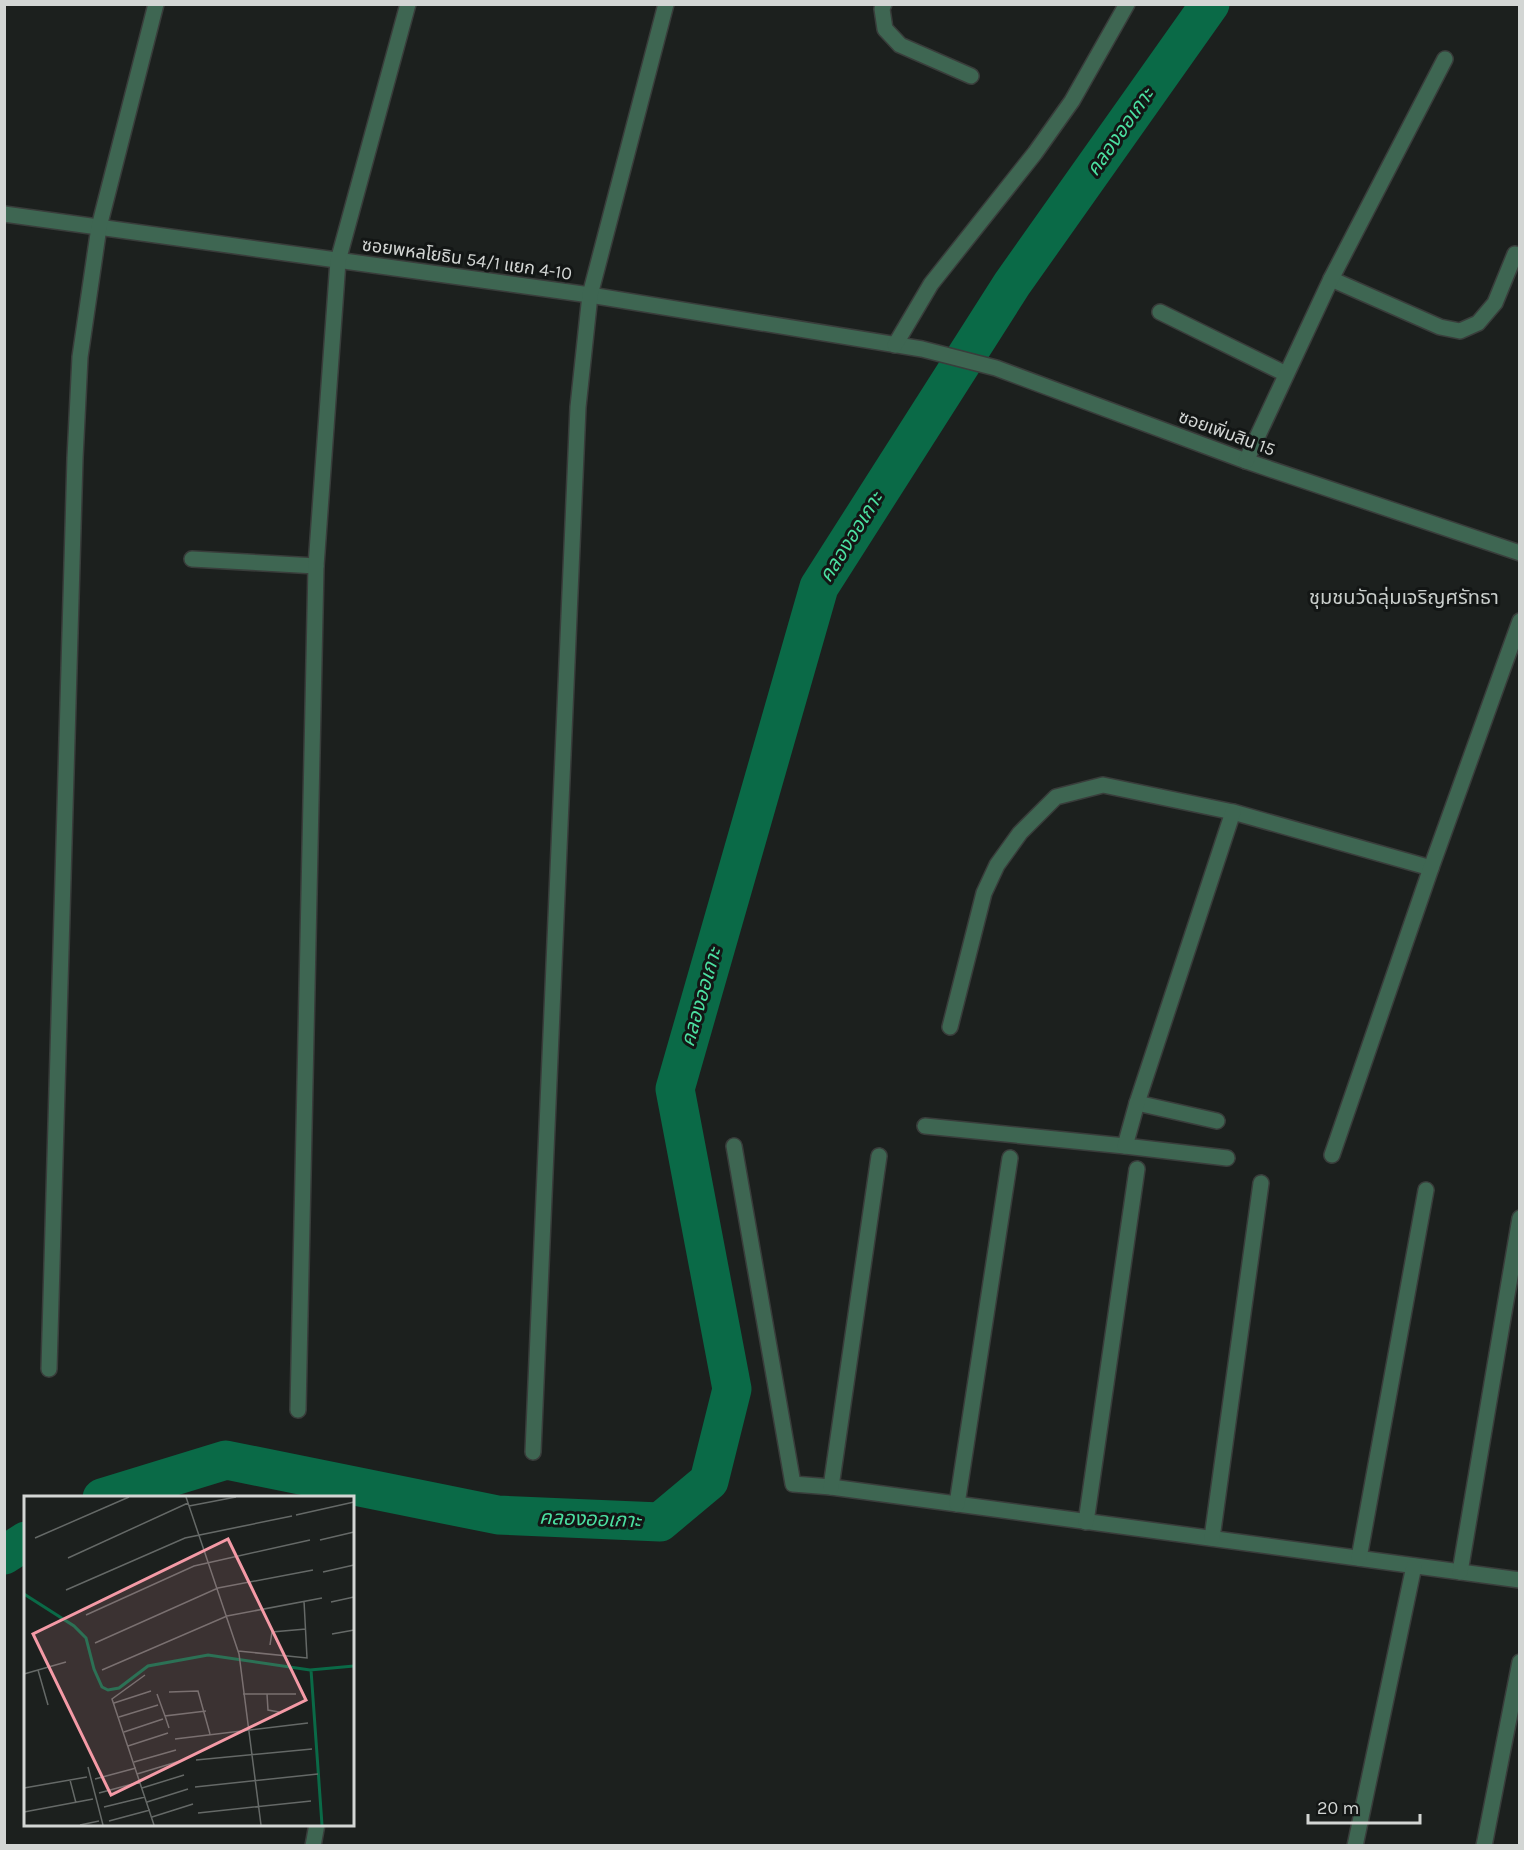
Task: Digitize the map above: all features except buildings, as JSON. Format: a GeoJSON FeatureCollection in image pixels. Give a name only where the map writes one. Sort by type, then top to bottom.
{"type":"FeatureCollection","features":[{"type":"Feature","properties":{"kind":"street"},"geometry":{"type":"LineString","coordinates":[[49,1369],[75,458],[80,357],[99,227],[156,4]]}},
{"type":"Feature","properties":{"kind":"street"},"geometry":{"type":"LineString","coordinates":[[298,1410],[316,566],[338,261],[408,4]]}},
{"type":"Feature","properties":{"kind":"street"},"geometry":{"type":"LineString","coordinates":[[533,1452],[577,430],[590,295],[666,4]]}},
{"type":"Feature","properties":{"kind":"street"},"geometry":{"type":"LineString","coordinates":[[884,4],[882,9],[885,29],[900,45],[971,75]]}},
{"type":"Feature","properties":{"kind":"street"},"geometry":{"type":"LineString","coordinates":[[895,345],[931,284],[1035,153],[1072,101],[1127,4]]}},
{"type":"Feature","properties":{"kind":"street"},"geometry":{"type":"LineString","coordinates":[[1246,461],[1331,279],[1445,59]]}},
{"type":"Feature","properties":{"kind":"street","name":"ซอยพหลโยธิน 54/1 แยก 4-10"},"geometry":{"type":"LineString","coordinates":[[4,214],[590,295],[922,349]]}},
{"type":"Feature","properties":{"kind":"street"},"geometry":{"type":"LineString","coordinates":[[1331,279],[1440,327],[1460,331],[1478,323],[1495,303],[1515,254]]}},
{"type":"Feature","properties":{"kind":"street"},"geometry":{"type":"LineString","coordinates":[[1160,312],[1286,374]]}},
{"type":"Feature","properties":{"kind":"street","name":"ซอยเพิ่มสิน 15"},"geometry":{"type":"LineString","coordinates":[[922,349],[996,368],[1246,461],[1520,554]]}},
{"type":"Feature","properties":{"kind":"street"},"geometry":{"type":"LineString","coordinates":[[192,559],[316,566]]}},
{"type":"Feature","properties":{"kind":"street"},"geometry":{"type":"LineString","coordinates":[[1332,1155],[1431,868],[1520,621]]}},
{"type":"Feature","properties":{"kind":"street"},"geometry":{"type":"LineString","coordinates":[[950,1027],[984,893],[998,865],[1020,834],[1056,797],[1103,785],[1233,812],[1431,868]]}},
{"type":"Feature","properties":{"kind":"street"},"geometry":{"type":"LineString","coordinates":[[1125,1146],[1137,1103],[1233,812]]}},
{"type":"Feature","properties":{"kind":"street"},"geometry":{"type":"LineString","coordinates":[[1137,1103],[1217,1121]]}},
{"type":"Feature","properties":{"kind":"street"},"geometry":{"type":"LineString","coordinates":[[925,1126],[1227,1158]]}},
{"type":"Feature","properties":{"kind":"street"},"geometry":{"type":"LineString","coordinates":[[734,1146],[793,1484],[831,1487],[1520,1580]]}},
{"type":"Feature","properties":{"kind":"street"},"geometry":{"type":"LineString","coordinates":[[831,1487],[879,1156]]}},
{"type":"Feature","properties":{"kind":"street"},"geometry":{"type":"LineString","coordinates":[[957,1504],[1010,1158]]}},
{"type":"Feature","properties":{"kind":"street"},"geometry":{"type":"LineString","coordinates":[[1086,1522],[1137,1169]]}},
{"type":"Feature","properties":{"kind":"street"},"geometry":{"type":"LineString","coordinates":[[1212,1538],[1261,1183]]}},
{"type":"Feature","properties":{"kind":"street"},"geometry":{"type":"LineString","coordinates":[[1359,1558],[1425,1190]]}},
{"type":"Feature","properties":{"kind":"street"},"geometry":{"type":"LineString","coordinates":[[1460,1572],[1520,1218]]}},
{"type":"Feature","properties":{"kind":"street"},"geometry":{"type":"LineString","coordinates":[[1355,1845],[1414,1566]]}},
{"type":"Feature","properties":{"kind":"street"},"geometry":{"type":"LineString","coordinates":[[1484,1845],[1520,1662]]}},
{"type":"Feature","properties":{"kind":"street"},"geometry":{"type":"LineString","coordinates":[[313,1845],[317,1826]]}},
{"type":"Feature","properties":{"kind":"waterway","name":"คลองออเกาะ"},"geometry":{"type":"LineString","coordinates":[[109,1496],[226,1460],[498,1515],[660,1522],[709,1481],[732,1389],[675,1089],[819,587],[1012,284],[1210,4]]}},
{"type":"Feature","properties":{"kind":"waterway","name":"คลองออเกาะ"},"geometry":{"type":"LineString","coordinates":[[4,1555],[24,1542]]}},
{"type":"Feature","properties":{"kind":"district","name":"ชุมชนวัดลุ่มเจริญศรัทธา"},"geometry":{"type":"Point","coordinates":[1404,597]}}]}
